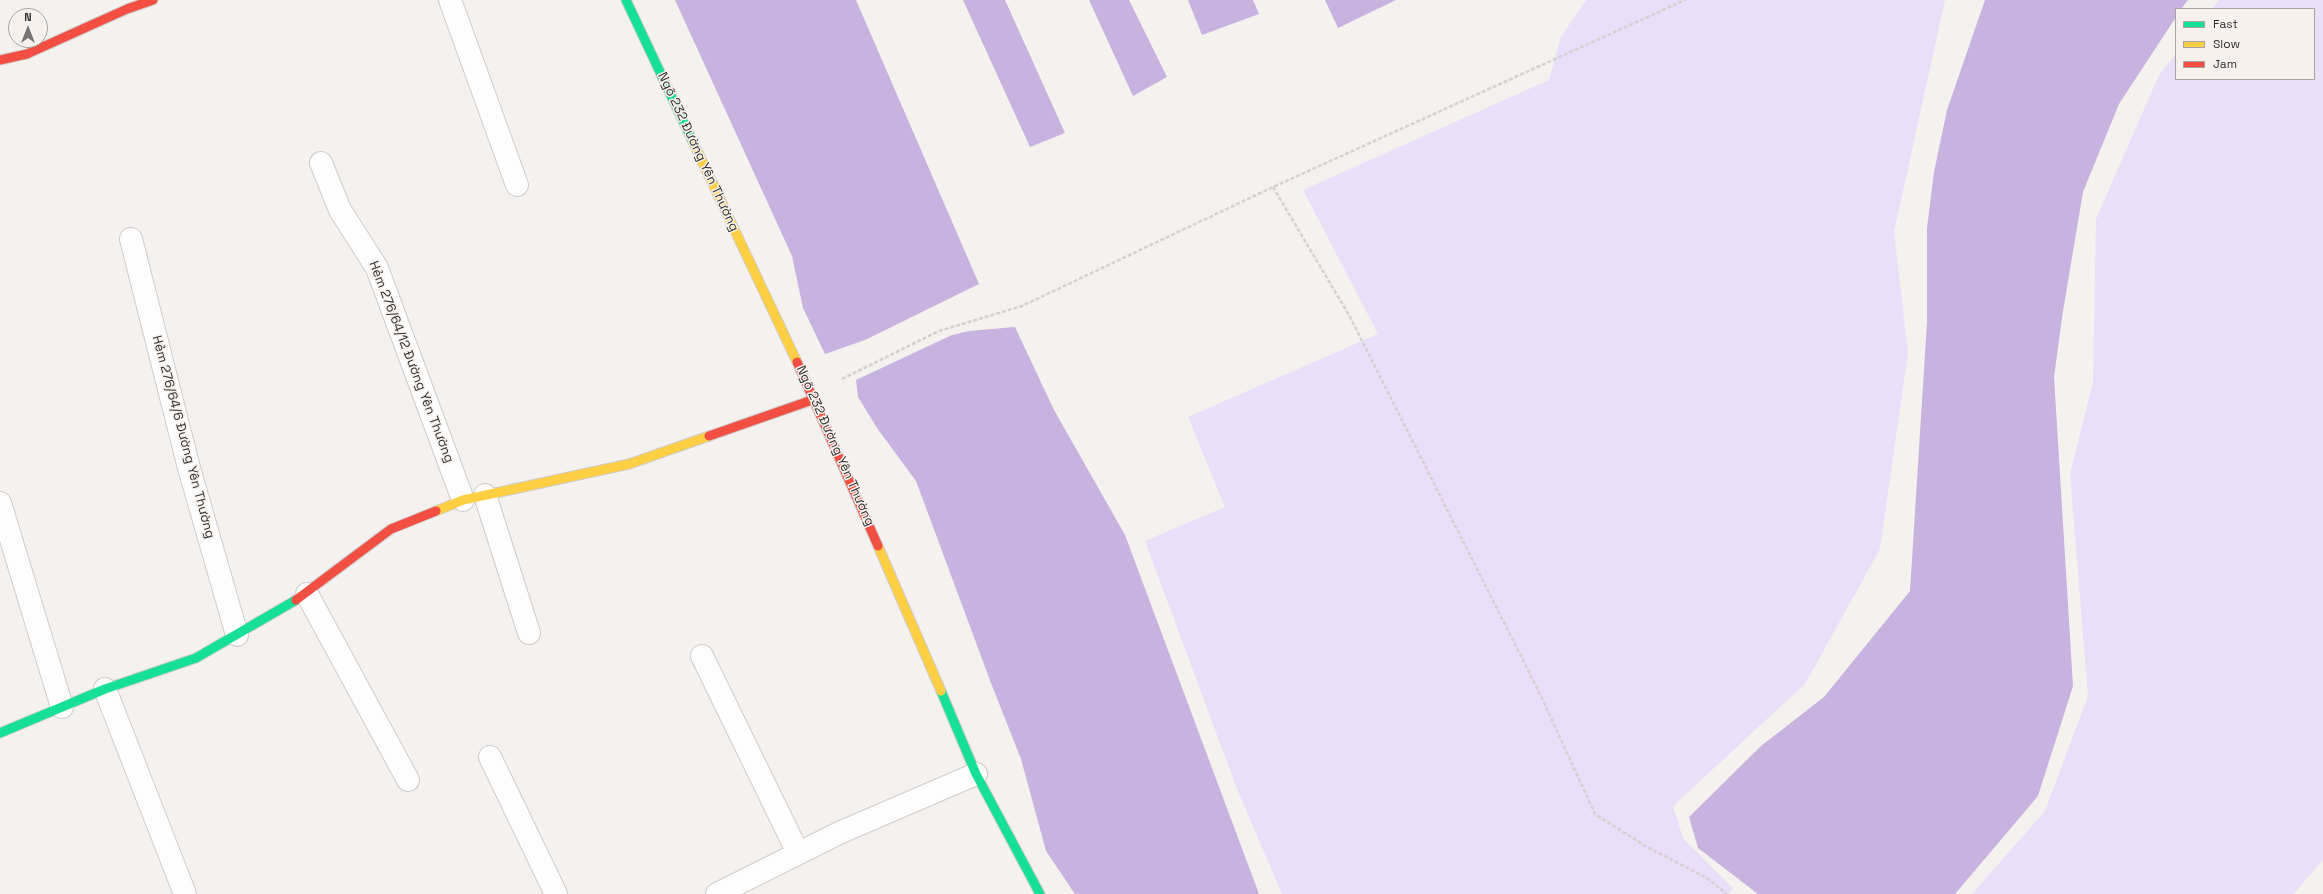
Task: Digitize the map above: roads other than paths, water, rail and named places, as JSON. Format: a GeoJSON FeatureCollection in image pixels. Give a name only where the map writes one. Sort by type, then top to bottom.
{"type":"FeatureCollection","features":[{"type":"Feature","properties":{"kind":"street"},"geometry":{"type":"LineString","coordinates":[[0,60],[28,54],[127,9],[153,0]]}},
{"type":"Feature","properties":{"kind":"street"},"geometry":{"type":"LineString","coordinates":[[450,0],[517,185]]}},
{"type":"Feature","properties":{"kind":"street","name":"Ngõ 232 Đường Yên Thường"},"geometry":{"type":"LineString","coordinates":[[626,0],[815,399],[976,774],[1040,894]]}},
{"type":"Feature","properties":{"kind":"street","name":"Hẻm 276/64/12 Đường Yên Thường"},"geometry":{"type":"LineString","coordinates":[[321,163],[340,210],[377,268],[463,500]]}},
{"type":"Feature","properties":{"kind":"street","name":"Hẻm 276/64/6 Đường Yên Thường"},"geometry":{"type":"LineString","coordinates":[[131,239],[189,468],[237,635]]}},
{"type":"Feature","properties":{"kind":"street"},"geometry":{"type":"LineString","coordinates":[[0,733],[105,689],[196,658],[307,594],[391,529],[463,500],[629,464],[815,399]]}},
{"type":"Feature","properties":{"kind":"street"},"geometry":{"type":"LineString","coordinates":[[485,495],[529,633]]}},
{"type":"Feature","properties":{"kind":"street"},"geometry":{"type":"LineString","coordinates":[[0,503],[62,707]]}},
{"type":"Feature","properties":{"kind":"street"},"geometry":{"type":"LineString","coordinates":[[307,594],[408,780]]}},
{"type":"Feature","properties":{"kind":"street"},"geometry":{"type":"LineString","coordinates":[[702,656],[798,853]]}},
{"type":"Feature","properties":{"kind":"street"},"geometry":{"type":"LineString","coordinates":[[105,689],[185,894]]}},
{"type":"Feature","properties":{"kind":"street"},"geometry":{"type":"LineString","coordinates":[[490,757],[556,894]]}},
{"type":"Feature","properties":{"kind":"street"},"geometry":{"type":"LineString","coordinates":[[717,894],[839,833],[976,774]]}}]}
